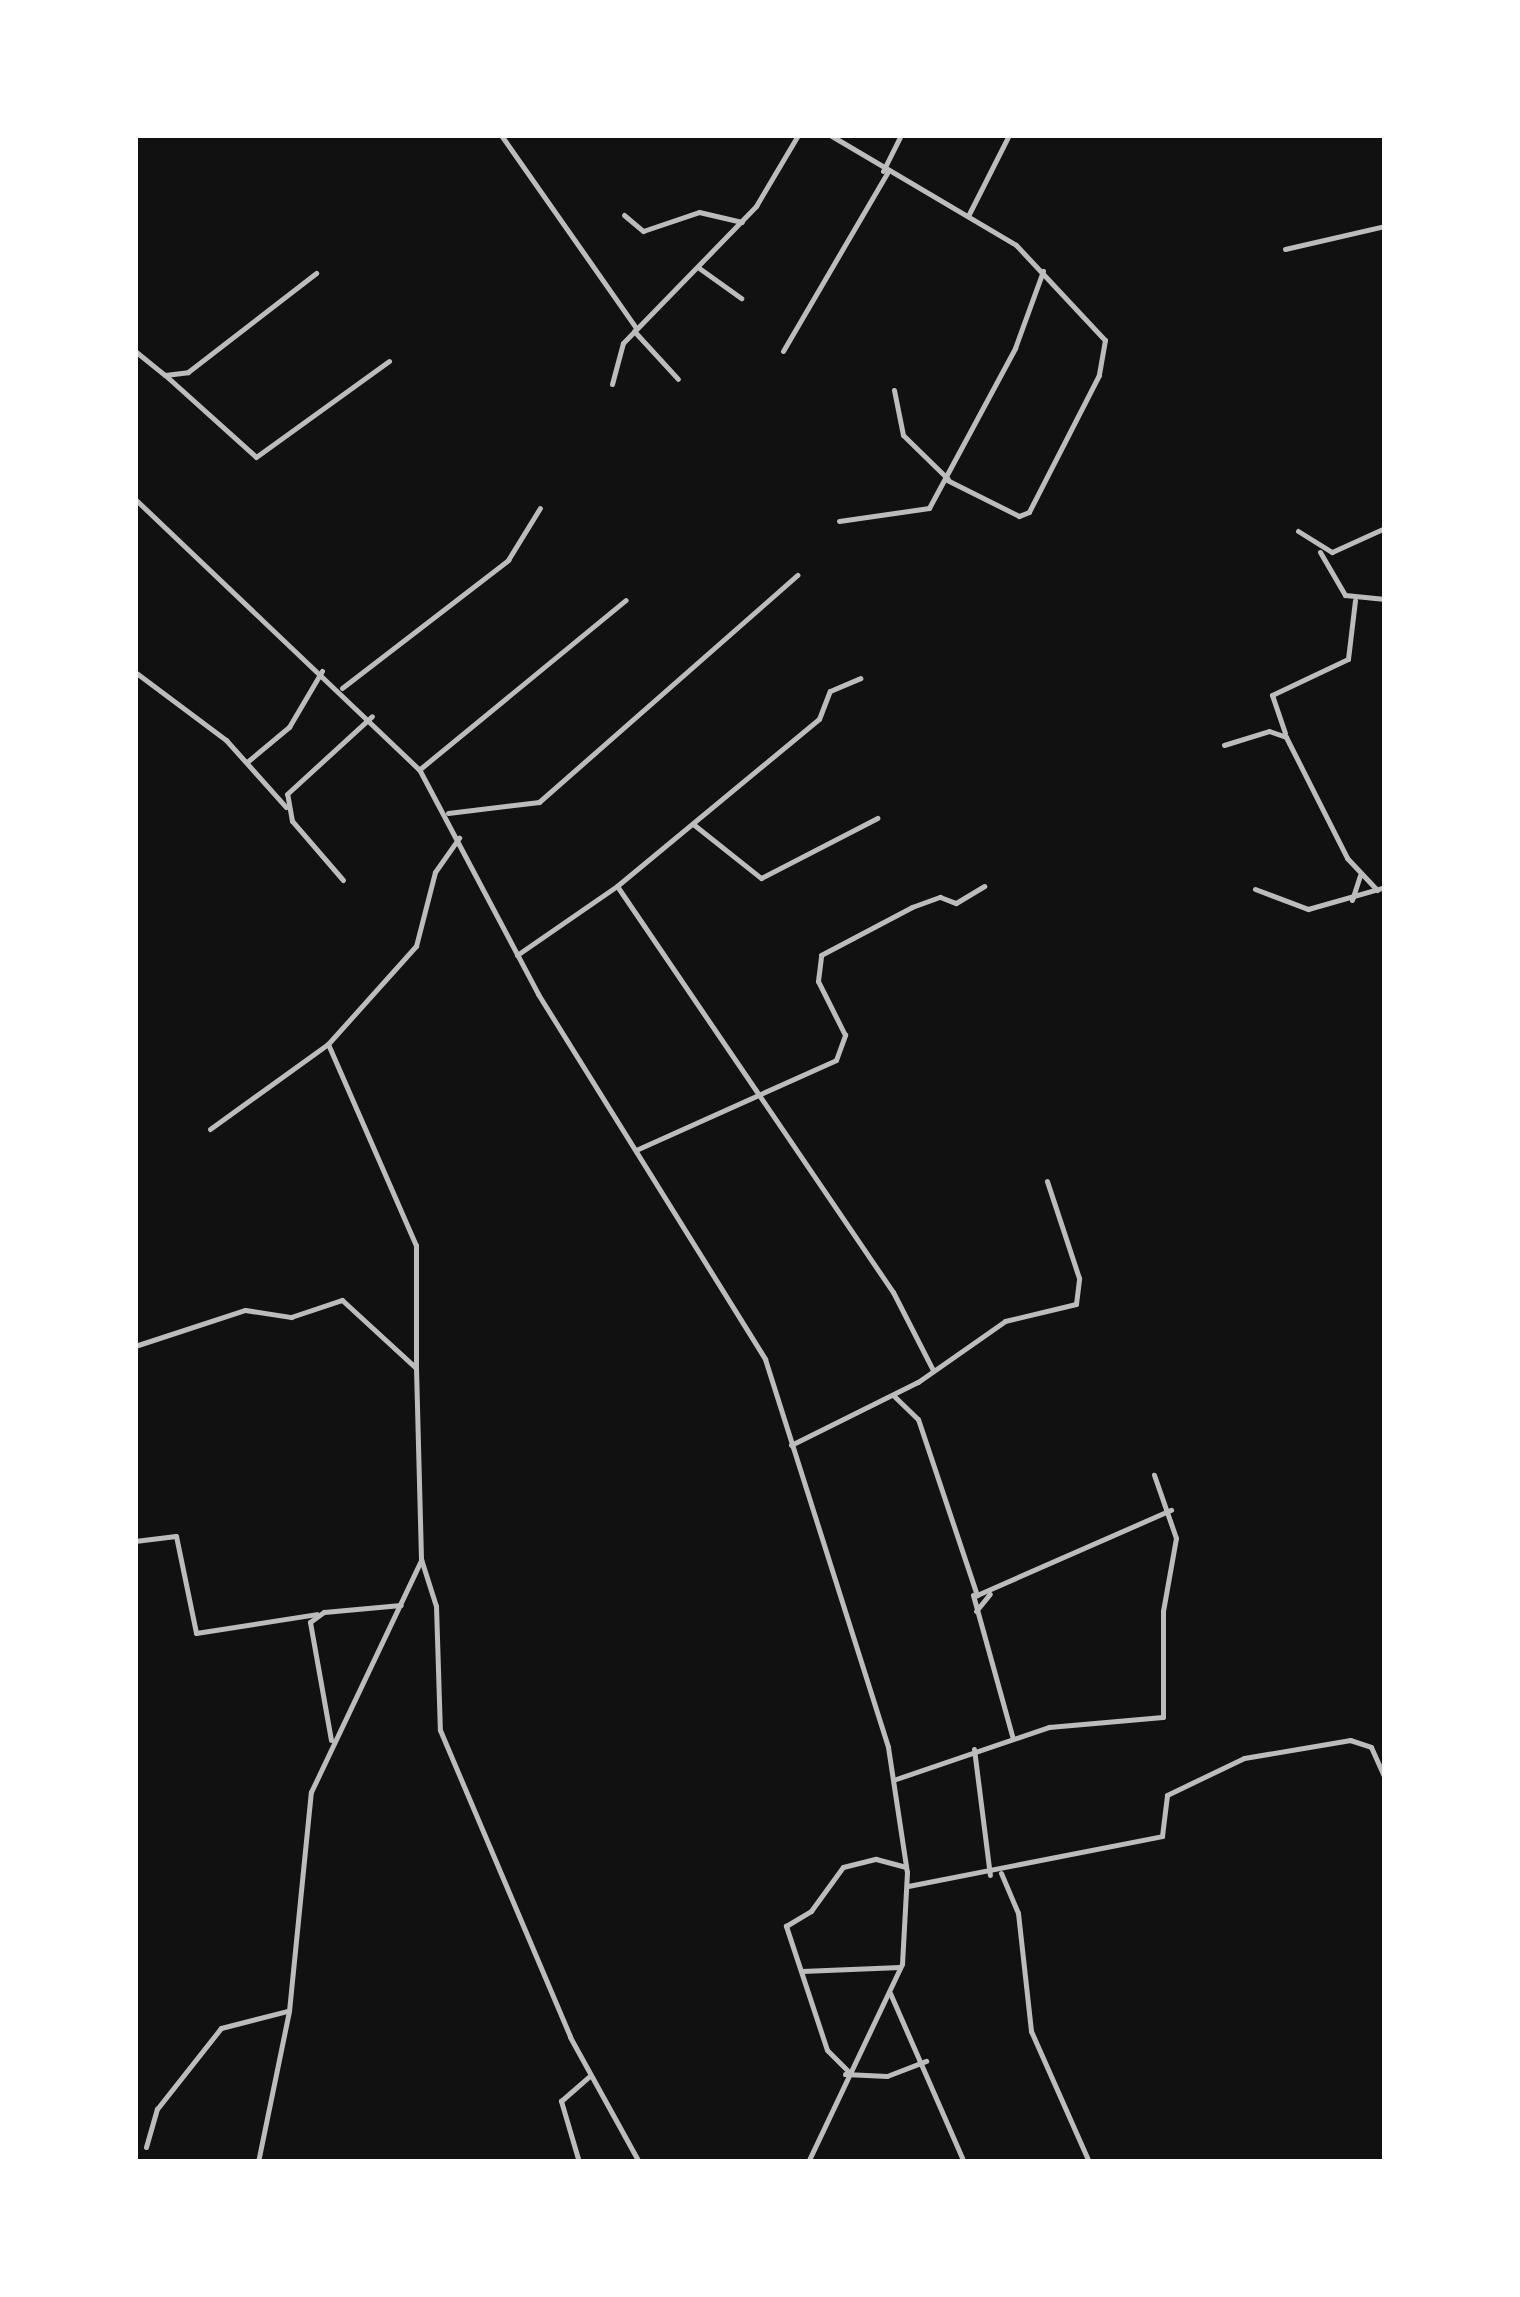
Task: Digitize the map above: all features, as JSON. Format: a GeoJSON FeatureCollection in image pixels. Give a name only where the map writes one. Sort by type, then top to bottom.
{"type":"FeatureCollection","features":[{"type":"Feature","properties":{"kind":"street"},"geometry":{"type":"LineString","coordinates":[[501,135],[635,329],[678,379]]}},
{"type":"Feature","properties":{"kind":"street"},"geometry":{"type":"LineString","coordinates":[[612,384],[616,353],[742,222],[798,135]]}},
{"type":"Feature","properties":{"kind":"street"},"geometry":{"type":"LineString","coordinates":[[830,135],[885,172],[968,216],[1043,269],[1100,328],[1098,376],[1025,515],[948,479],[903,436],[894,390]]}},
{"type":"Feature","properties":{"kind":"street"},"geometry":{"type":"LineString","coordinates":[[783,351],[902,135]]}},
{"type":"Feature","properties":{"kind":"street"},"geometry":{"type":"LineString","coordinates":[[968,216],[1009,135]]}},
{"type":"Feature","properties":{"kind":"street"},"geometry":{"type":"LineString","coordinates":[[624,215],[644,231],[699,212],[742,222]]}},
{"type":"Feature","properties":{"kind":"street"},"geometry":{"type":"LineString","coordinates":[[1285,249],[1385,226]]}},
{"type":"Feature","properties":{"kind":"street"},"geometry":{"type":"LineString","coordinates":[[698,268],[741,298]]}},
{"type":"Feature","properties":{"kind":"street"},"geometry":{"type":"LineString","coordinates":[[839,521],[920,512],[948,479],[1043,269]]}},
{"type":"Feature","properties":{"kind":"street"},"geometry":{"type":"LineString","coordinates":[[165,375],[202,365],[316,273]]}},
{"type":"Feature","properties":{"kind":"street"},"geometry":{"type":"LineString","coordinates":[[135,351],[256,457],[389,361]]}},
{"type":"Feature","properties":{"kind":"street"},"geometry":{"type":"LineString","coordinates":[[135,499],[372,716],[420,769],[448,813],[516,955],[758,1346],[895,1780],[908,1886],[900,1967],[846,2072],[808,2162]]}},
{"type":"Feature","properties":{"kind":"street"},"geometry":{"type":"LineString","coordinates":[[342,688],[508,560],[540,508]]}},
{"type":"Feature","properties":{"kind":"street"},"geometry":{"type":"LineString","coordinates":[[1320,550],[1385,528]]}},
{"type":"Feature","properties":{"kind":"street"},"geometry":{"type":"LineString","coordinates":[[1298,531],[1320,550],[1354,600],[1352,654],[1272,696],[1286,737],[1360,876],[1381,889]]}},
{"type":"Feature","properties":{"kind":"street"},"geometry":{"type":"LineString","coordinates":[[448,813],[539,802],[796,576]]}},
{"type":"Feature","properties":{"kind":"street"},"geometry":{"type":"LineString","coordinates":[[1354,600],[1385,599]]}},
{"type":"Feature","properties":{"kind":"street"},"geometry":{"type":"LineString","coordinates":[[420,769],[626,600]]}},
{"type":"Feature","properties":{"kind":"street"},"geometry":{"type":"LineString","coordinates":[[246,762],[289,727],[322,670]]}},
{"type":"Feature","properties":{"kind":"street"},"geometry":{"type":"LineString","coordinates":[[135,672],[246,762],[343,880]]}},
{"type":"Feature","properties":{"kind":"street"},"geometry":{"type":"LineString","coordinates":[[516,955],[617,886],[819,718],[830,691],[860,678]]}},
{"type":"Feature","properties":{"kind":"street"},"geometry":{"type":"LineString","coordinates":[[286,807],[295,783],[372,716]]}},
{"type":"Feature","properties":{"kind":"street"},"geometry":{"type":"LineString","coordinates":[[1224,745],[1269,731],[1286,737]]}},
{"type":"Feature","properties":{"kind":"street"},"geometry":{"type":"LineString","coordinates":[[691,823],[761,878],[877,818]]}},
{"type":"Feature","properties":{"kind":"street"},"geometry":{"type":"LineString","coordinates":[[210,1129],[328,1044],[416,946],[434,872],[458,838]]}},
{"type":"Feature","properties":{"kind":"street"},"geometry":{"type":"LineString","coordinates":[[1352,900],[1360,876]]}},
{"type":"Feature","properties":{"kind":"street"},"geometry":{"type":"LineString","coordinates":[[617,886],[898,1301],[932,1370]]}},
{"type":"Feature","properties":{"kind":"street"},"geometry":{"type":"LineString","coordinates":[[636,1150],[841,1055],[844,1035],[815,967],[821,955],[912,907],[940,897],[956,903],[984,886]]}},
{"type":"Feature","properties":{"kind":"street"},"geometry":{"type":"LineString","coordinates":[[1255,889],[1308,910],[1381,889]]}},
{"type":"Feature","properties":{"kind":"street"},"geometry":{"type":"LineString","coordinates":[[328,1044],[416,1244],[421,1559],[434,1588],[433,1681],[451,1764],[589,2077],[640,2162]]}},
{"type":"Feature","properties":{"kind":"street"},"geometry":{"type":"LineString","coordinates":[[791,1446],[894,1396],[1005,1321],[1076,1304],[1079,1278],[1047,1181]]}},
{"type":"Feature","properties":{"kind":"street"},"geometry":{"type":"LineString","coordinates":[[135,1346],[245,1310],[292,1317],[342,1300],[416,1368]]}},
{"type":"Feature","properties":{"kind":"street"},"geometry":{"type":"LineString","coordinates":[[894,1396],[918,1419],[973,1592],[1012,1736]]}},
{"type":"Feature","properties":{"kind":"street"},"geometry":{"type":"LineString","coordinates":[[895,1780],[1012,1736],[1166,1714],[1171,1510],[1154,1475]]}},
{"type":"Feature","properties":{"kind":"street"},"geometry":{"type":"LineString","coordinates":[[976,1611],[990,1594],[1171,1510]]}},
{"type":"Feature","properties":{"kind":"street"},"geometry":{"type":"LineString","coordinates":[[135,1541],[176,1536],[196,1633],[401,1605]]}},
{"type":"Feature","properties":{"kind":"street"},"geometry":{"type":"LineString","coordinates":[[258,2162],[288,2011],[298,1868],[331,1743],[421,1559]]}},
{"type":"Feature","properties":{"kind":"street"},"geometry":{"type":"LineString","coordinates":[[973,1592],[990,1594]]}},
{"type":"Feature","properties":{"kind":"street"},"geometry":{"type":"LineString","coordinates":[[317,1614],[309,1626],[331,1743]]}},
{"type":"Feature","properties":{"kind":"street"},"geometry":{"type":"LineString","coordinates":[[908,1886],[990,1875],[1162,1836],[1167,1795],[1244,1758],[1350,1740],[1371,1747],[1385,1778]]}},
{"type":"Feature","properties":{"kind":"street"},"geometry":{"type":"LineString","coordinates":[[974,1749],[990,1875]]}},
{"type":"Feature","properties":{"kind":"street"},"geometry":{"type":"LineString","coordinates":[[906,1867],[867,1859],[826,1881],[811,1911],[786,1926],[827,2050],[846,2072],[887,2076],[926,2061]]}},
{"type":"Feature","properties":{"kind":"street"},"geometry":{"type":"LineString","coordinates":[[1001,1872],[1018,1913],[1031,2031],[1089,2162]]}},
{"type":"Feature","properties":{"kind":"street"},"geometry":{"type":"LineString","coordinates":[[802,1970],[900,1967]]}},
{"type":"Feature","properties":{"kind":"street"},"geometry":{"type":"LineString","coordinates":[[890,1992],[926,2061],[964,2162]]}},
{"type":"Feature","properties":{"kind":"street"},"geometry":{"type":"LineString","coordinates":[[146,2146],[157,2110],[221,2028],[288,2011]]}},
{"type":"Feature","properties":{"kind":"street"},"geometry":{"type":"LineString","coordinates":[[579,2162],[562,2096],[589,2077]]}}]}
